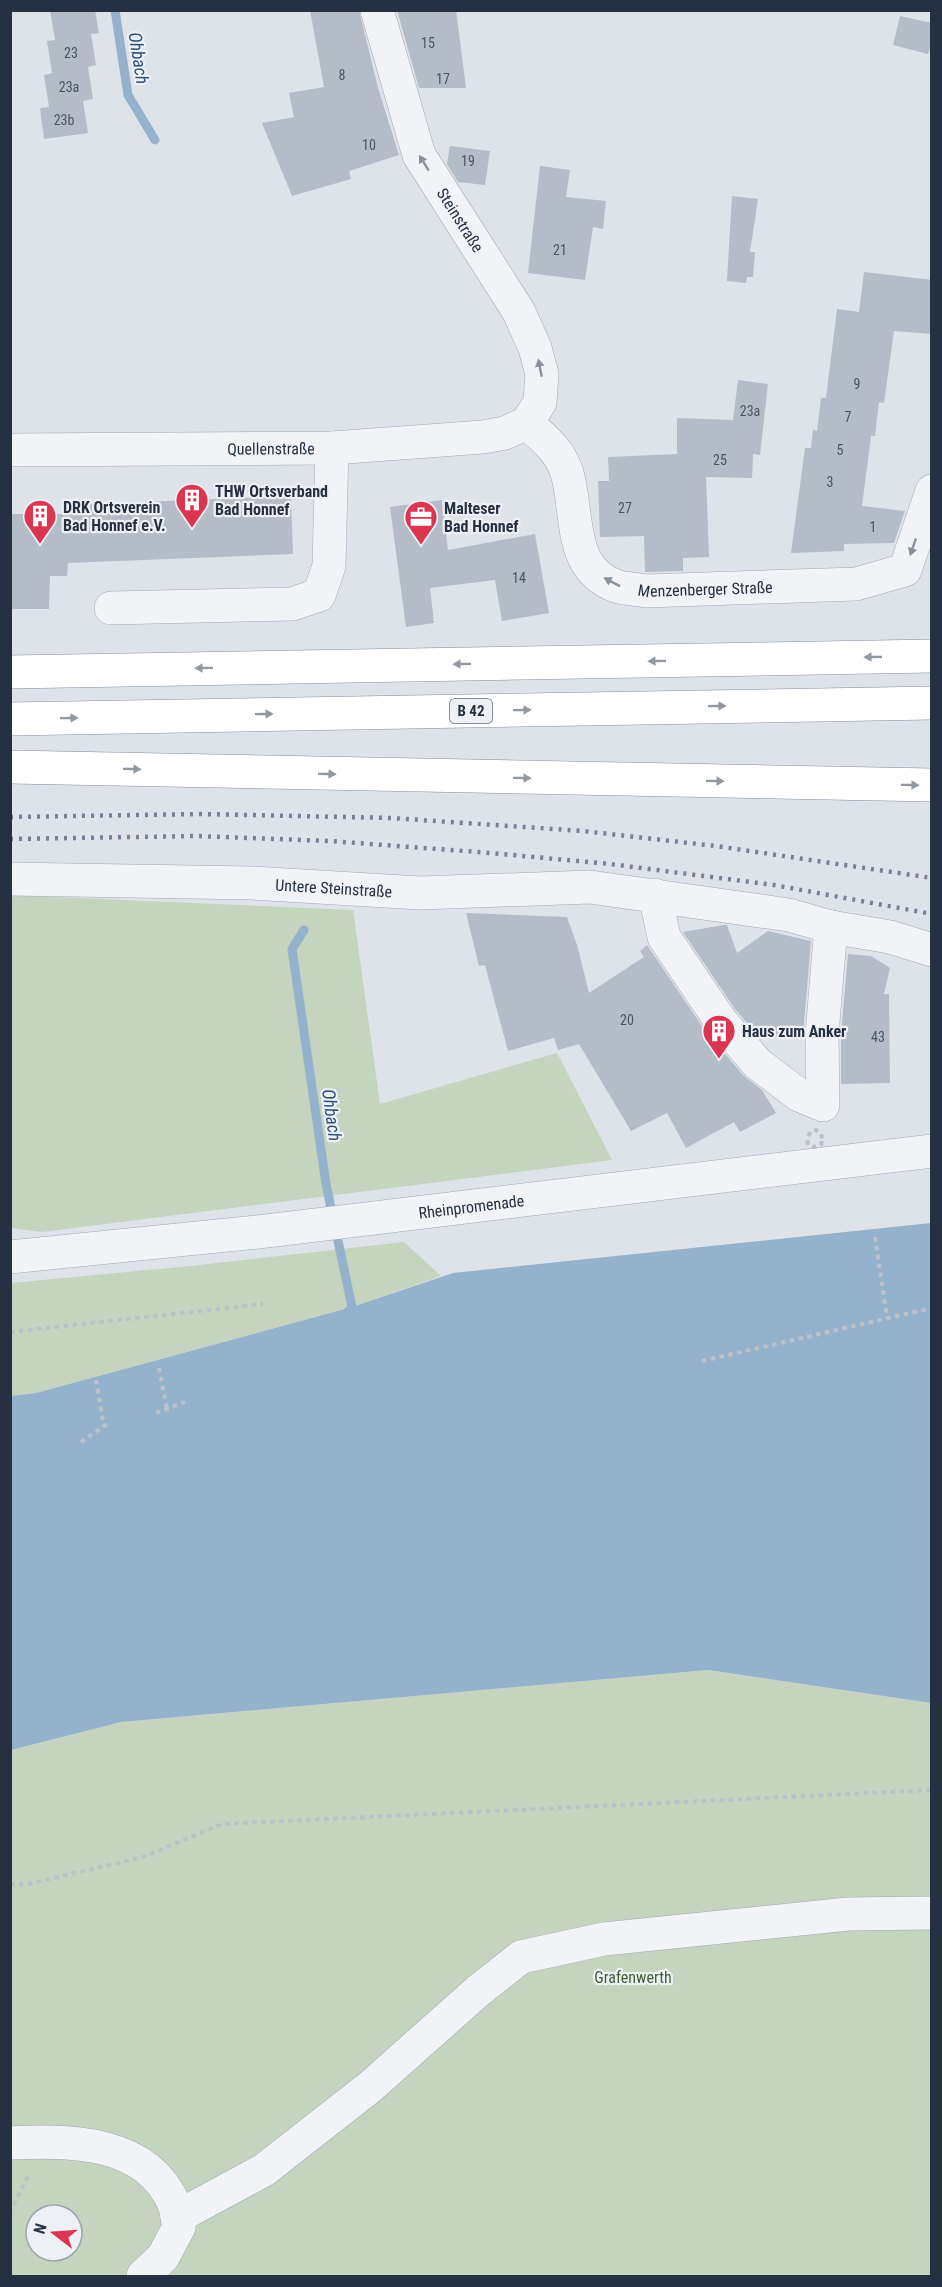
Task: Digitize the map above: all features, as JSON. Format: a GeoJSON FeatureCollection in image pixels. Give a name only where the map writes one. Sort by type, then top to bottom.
{"type":"FeatureCollection","features":[{"type":"Feature","properties":{"kind":"highway"},"geometry":{"type":"LineString","coordinates":[[10,672],[932,656]]}},
{"type":"Feature","properties":{"kind":"highway","name":"B 42"},"geometry":{"type":"LineString","coordinates":[[10,719],[932,703]]}},
{"type":"Feature","properties":{"kind":"highway"},"geometry":{"type":"LineString","coordinates":[[10,766],[403,776],[932,785]]}},
{"type":"Feature","properties":{"kind":"street","name":"Steinstraße"},"geometry":{"type":"LineString","coordinates":[[376,10],[419,155],[519,312],[535,348],[542,374],[540,402],[527,423]]}},
{"type":"Feature","properties":{"kind":"street","name":"Quellenstraße"},"geometry":{"type":"LineString","coordinates":[[10,450],[332,448],[483,437],[506,433],[527,423]]}},
{"type":"Feature","properties":{"kind":"street","name":"Menzenberger Straße"},"geometry":{"type":"LineString","coordinates":[[527,423],[554,447],[567,472],[579,548],[594,573],[618,586],[646,591],[856,584],[905,570],[932,492]]}},
{"type":"Feature","properties":{"kind":"street"},"geometry":{"type":"LineString","coordinates":[[111,608],[292,604],[319,595],[329,566],[332,448]]}},
{"type":"Feature","properties":{"kind":"street","name":"Untere Steinstraße"},"geometry":{"type":"LineString","coordinates":[[10,879],[252,883],[420,893],[590,887],[789,915],[831,927],[890,937],[932,950]]}},
{"type":"Feature","properties":{"kind":"street"},"geometry":{"type":"LineString","coordinates":[[655,895],[664,936],[720,1020],[758,1064],[799,1095],[823,1105],[822,1034],[831,927]]}},
{"type":"Feature","properties":{"kind":"street","name":"Rheinpromenade"},"geometry":{"type":"LineString","coordinates":[[10,1257],[258,1232],[932,1150]]}},
{"type":"Feature","properties":{"kind":"street"},"geometry":{"type":"LineString","coordinates":[[177,2217],[264,2170],[370,2087],[478,1991],[521,1957],[604,1939],[848,1914],[932,1912]]}},
{"type":"Feature","properties":{"kind":"street"},"geometry":{"type":"LineString","coordinates":[[10,2143],[79,2142],[127,2156],[155,2175],[174,2204],[179,2227],[163,2257],[143,2277]]}},
{"type":"Feature","properties":{"kind":"path"},"geometry":{"type":"LineString","coordinates":[[816,1130],[821,1133],[823,1141],[821,1145],[814,1147],[808,1145],[807,1138],[811,1131],[816,1130]]}},
{"type":"Feature","properties":{"kind":"path"},"geometry":{"type":"LineString","coordinates":[[875,1237],[887,1318]]}},
{"type":"Feature","properties":{"kind":"path"},"geometry":{"type":"LineString","coordinates":[[10,1332],[263,1304]]}},
{"type":"Feature","properties":{"kind":"path"},"geometry":{"type":"LineString","coordinates":[[702,1361],[932,1308]]}},
{"type":"Feature","properties":{"kind":"path"},"geometry":{"type":"LineString","coordinates":[[159,1368],[167,1409]]}},
{"type":"Feature","properties":{"kind":"path"},"geometry":{"type":"LineString","coordinates":[[96,1380],[104,1427]]}},
{"type":"Feature","properties":{"kind":"path"},"geometry":{"type":"LineString","coordinates":[[156,1413],[185,1402]]}},
{"type":"Feature","properties":{"kind":"path"},"geometry":{"type":"LineString","coordinates":[[81,1442],[110,1422]]}},
{"type":"Feature","properties":{"kind":"path"},"geometry":{"type":"LineString","coordinates":[[10,1885],[28,1884],[143,1857],[222,1824],[932,1790]]}},
{"type":"Feature","properties":{"kind":"green space"},"geometry":{"type":"Polygon","coordinates":[[[11,895],[353,910],[380,1104],[557,1053],[612,1160],[42,1232],[11,1228],[11,895]]]}},
{"type":"Feature","properties":{"kind":"green space"},"geometry":{"type":"Polygon","coordinates":[[[404,1242],[441,1276],[352,1307],[36,1393],[11,1396],[11,1283],[404,1242]]]}},
{"type":"Feature","properties":{"kind":"green space","name":"Grafenwerth"},"geometry":{"type":"Polygon","coordinates":[[[708,1670],[931,1703],[931,2276],[11,2276],[11,1750],[121,1722],[708,1670]]]}},
{"type":"Feature","properties":{"kind":"water"},"geometry":{"type":"Polygon","coordinates":[[[931,1223],[931,1703],[708,1670],[121,1722],[11,1750],[11,1396],[36,1393],[352,1307],[453,1273],[931,1223]]]}},
{"type":"Feature","properties":{"kind":"building"},"geometry":{"type":"Polygon","coordinates":[[[50,10],[95,10],[99,33],[91,34],[96,65],[88,67],[93,99],[83,101],[88,133],[44,139],[40,108],[49,107],[44,75],[52,73],[47,41],[55,40],[50,10]]]}},
{"type":"Feature","properties":{"kind":"building"},"geometry":{"type":"Polygon","coordinates":[[[310,10],[359,10],[378,88],[399,155],[349,171],[351,179],[292,196],[262,123],[294,117],[289,93],[324,87],[310,10]]]}},
{"type":"Feature","properties":{"kind":"building"},"geometry":{"type":"Polygon","coordinates":[[[397,10],[456,10],[466,88],[419,88],[397,10]]]}},
{"type":"Feature","properties":{"kind":"building"},"geometry":{"type":"Polygon","coordinates":[[[900,16],[932,23],[932,41],[928,54],[893,45],[900,16]]]}},
{"type":"Feature","properties":{"kind":"building"},"geometry":{"type":"Polygon","coordinates":[[[450,146],[490,151],[485,185],[458,182],[447,164],[450,146]]]}},
{"type":"Feature","properties":{"kind":"building"},"geometry":{"type":"Polygon","coordinates":[[[540,166],[570,170],[566,197],[606,201],[603,229],[593,227],[585,280],[528,273],[540,166]]]}},
{"type":"Feature","properties":{"kind":"building"},"geometry":{"type":"Polygon","coordinates":[[[732,196],[758,199],[750,252],[755,252],[753,277],[747,277],[746,283],[727,281],[732,196]]]}},
{"type":"Feature","properties":{"kind":"building"},"geometry":{"type":"Polygon","coordinates":[[[864,272],[932,280],[932,334],[894,331],[884,403],[879,402],[875,436],[871,436],[862,506],[905,511],[894,543],[844,544],[844,551],[791,553],[805,448],[811,448],[813,430],[817,431],[821,398],[826,398],[837,309],[859,312],[864,272]]]}},
{"type":"Feature","properties":{"kind":"building"},"geometry":{"type":"Polygon","coordinates":[[[738,380],[768,384],[760,455],[753,454],[752,478],[706,477],[709,557],[683,558],[683,571],[645,572],[644,536],[600,537],[598,481],[609,481],[608,457],[677,454],[677,418],[733,420],[738,380]]]}},
{"type":"Feature","properties":{"kind":"building","name":"THW Ortsverband Bad Honnef"},"geometry":{"type":"Polygon","coordinates":[[[291,496],[293,554],[68,563],[67,576],[50,576],[49,609],[10,609],[10,514],[90,514],[90,504],[291,496]]]}},
{"type":"Feature","properties":{"kind":"building"},"geometry":{"type":"Polygon","coordinates":[[[442,500],[448,550],[535,534],[549,613],[502,621],[495,580],[430,588],[434,623],[406,627],[390,507],[442,500]]]}},
{"type":"Feature","properties":{"kind":"building"},"geometry":{"type":"Polygon","coordinates":[[[466,913],[567,917],[577,945],[589,993],[644,957],[640,951],[647,945],[706,1032],[744,1076],[762,1090],[776,1113],[740,1132],[734,1122],[686,1148],[667,1113],[631,1131],[579,1044],[558,1050],[554,1038],[508,1051],[485,965],[479,966],[466,913]]]}},
{"type":"Feature","properties":{"kind":"building"},"geometry":{"type":"Polygon","coordinates":[[[727,925],[737,953],[768,931],[811,941],[803,1034],[761,1039],[735,1009],[683,932],[727,925]]]}},
{"type":"Feature","properties":{"kind":"building"},"geometry":{"type":"Polygon","coordinates":[[[848,954],[871,956],[890,968],[884,994],[889,994],[890,1083],[841,1084],[841,1035],[848,954]]]}},
{"type":"Feature","properties":{"kind":"waterway","name":"Ohbach"},"geometry":{"type":"LineString","coordinates":[[115,10],[128,95],[155,140]]}},
{"type":"Feature","properties":{"kind":"waterway","name":"Ohbach"},"geometry":{"type":"LineString","coordinates":[[304,930],[292,949],[326,1184],[352,1307],[345,1315]]}},
{"type":"Feature","properties":{"kind":"railway"},"geometry":{"type":"LineString","coordinates":[[10,817],[201,814],[391,818],[583,831],[716,846],[932,878]]}},
{"type":"Feature","properties":{"kind":"railway"},"geometry":{"type":"LineString","coordinates":[[10,839],[197,836],[330,841],[491,853],[610,864],[774,885],[932,914]]}},
{"type":"Feature","properties":{"kind":"place","name":"THW Ortsverband Bad Honnef"},"geometry":{"type":"Point","coordinates":[192,529]}},
{"type":"Feature","properties":{"kind":"place","name":"DRK Ortsverein Bad Honnef e.V."},"geometry":{"type":"Point","coordinates":[40,545]}},
{"type":"Feature","properties":{"kind":"place","name":"Malteser Bad Honnef"},"geometry":{"type":"Point","coordinates":[421,546]}},
{"type":"Feature","properties":{"kind":"place","name":"Haus zum Anker"},"geometry":{"type":"Point","coordinates":[719,1060]}}]}
